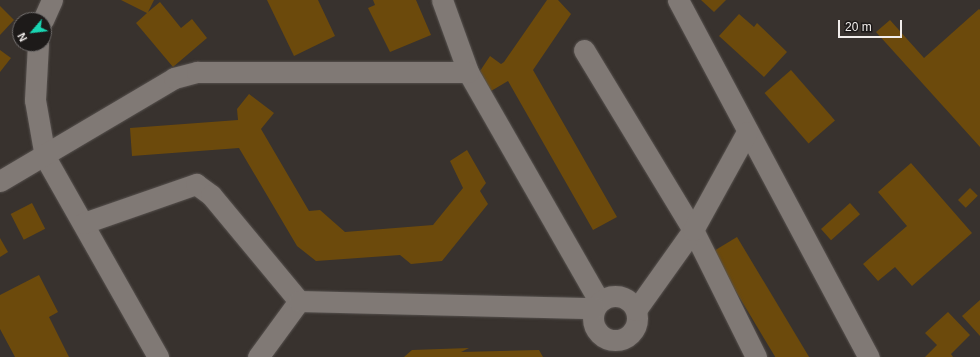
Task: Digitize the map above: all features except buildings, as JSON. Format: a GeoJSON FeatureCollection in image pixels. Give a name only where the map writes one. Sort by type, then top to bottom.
{"type":"FeatureCollection","features":[{"type":"Feature","properties":{"kind":"street"},"geometry":{"type":"LineString","coordinates":[[46,12],[52,0]]}},
{"type":"Feature","properties":{"kind":"street"},"geometry":{"type":"LineString","coordinates":[[442,0],[468,72],[597,304],[594,328],[615,348],[620,340],[635,328],[636,310],[693,230],[747,132]]}},
{"type":"Feature","properties":{"kind":"street"},"geometry":{"type":"LineString","coordinates":[[678,0],[747,132],[869,357]]}},
{"type":"Feature","properties":{"kind":"street"},"geometry":{"type":"LineString","coordinates":[[584,50],[693,230],[756,357]]}},
{"type":"Feature","properties":{"kind":"street"},"geometry":{"type":"LineString","coordinates":[[38,52],[35,100],[45,157],[84,223],[158,357]]}},
{"type":"Feature","properties":{"kind":"street"},"geometry":{"type":"LineString","coordinates":[[0,180],[45,157],[174,78],[197,72],[468,72]]}},
{"type":"Feature","properties":{"kind":"street"},"geometry":{"type":"LineString","coordinates":[[84,223],[196,184],[211,195],[299,301],[597,304],[609,296],[620,296],[636,310]]}},
{"type":"Feature","properties":{"kind":"street"},"geometry":{"type":"LineString","coordinates":[[258,357],[299,301]]}}]}
